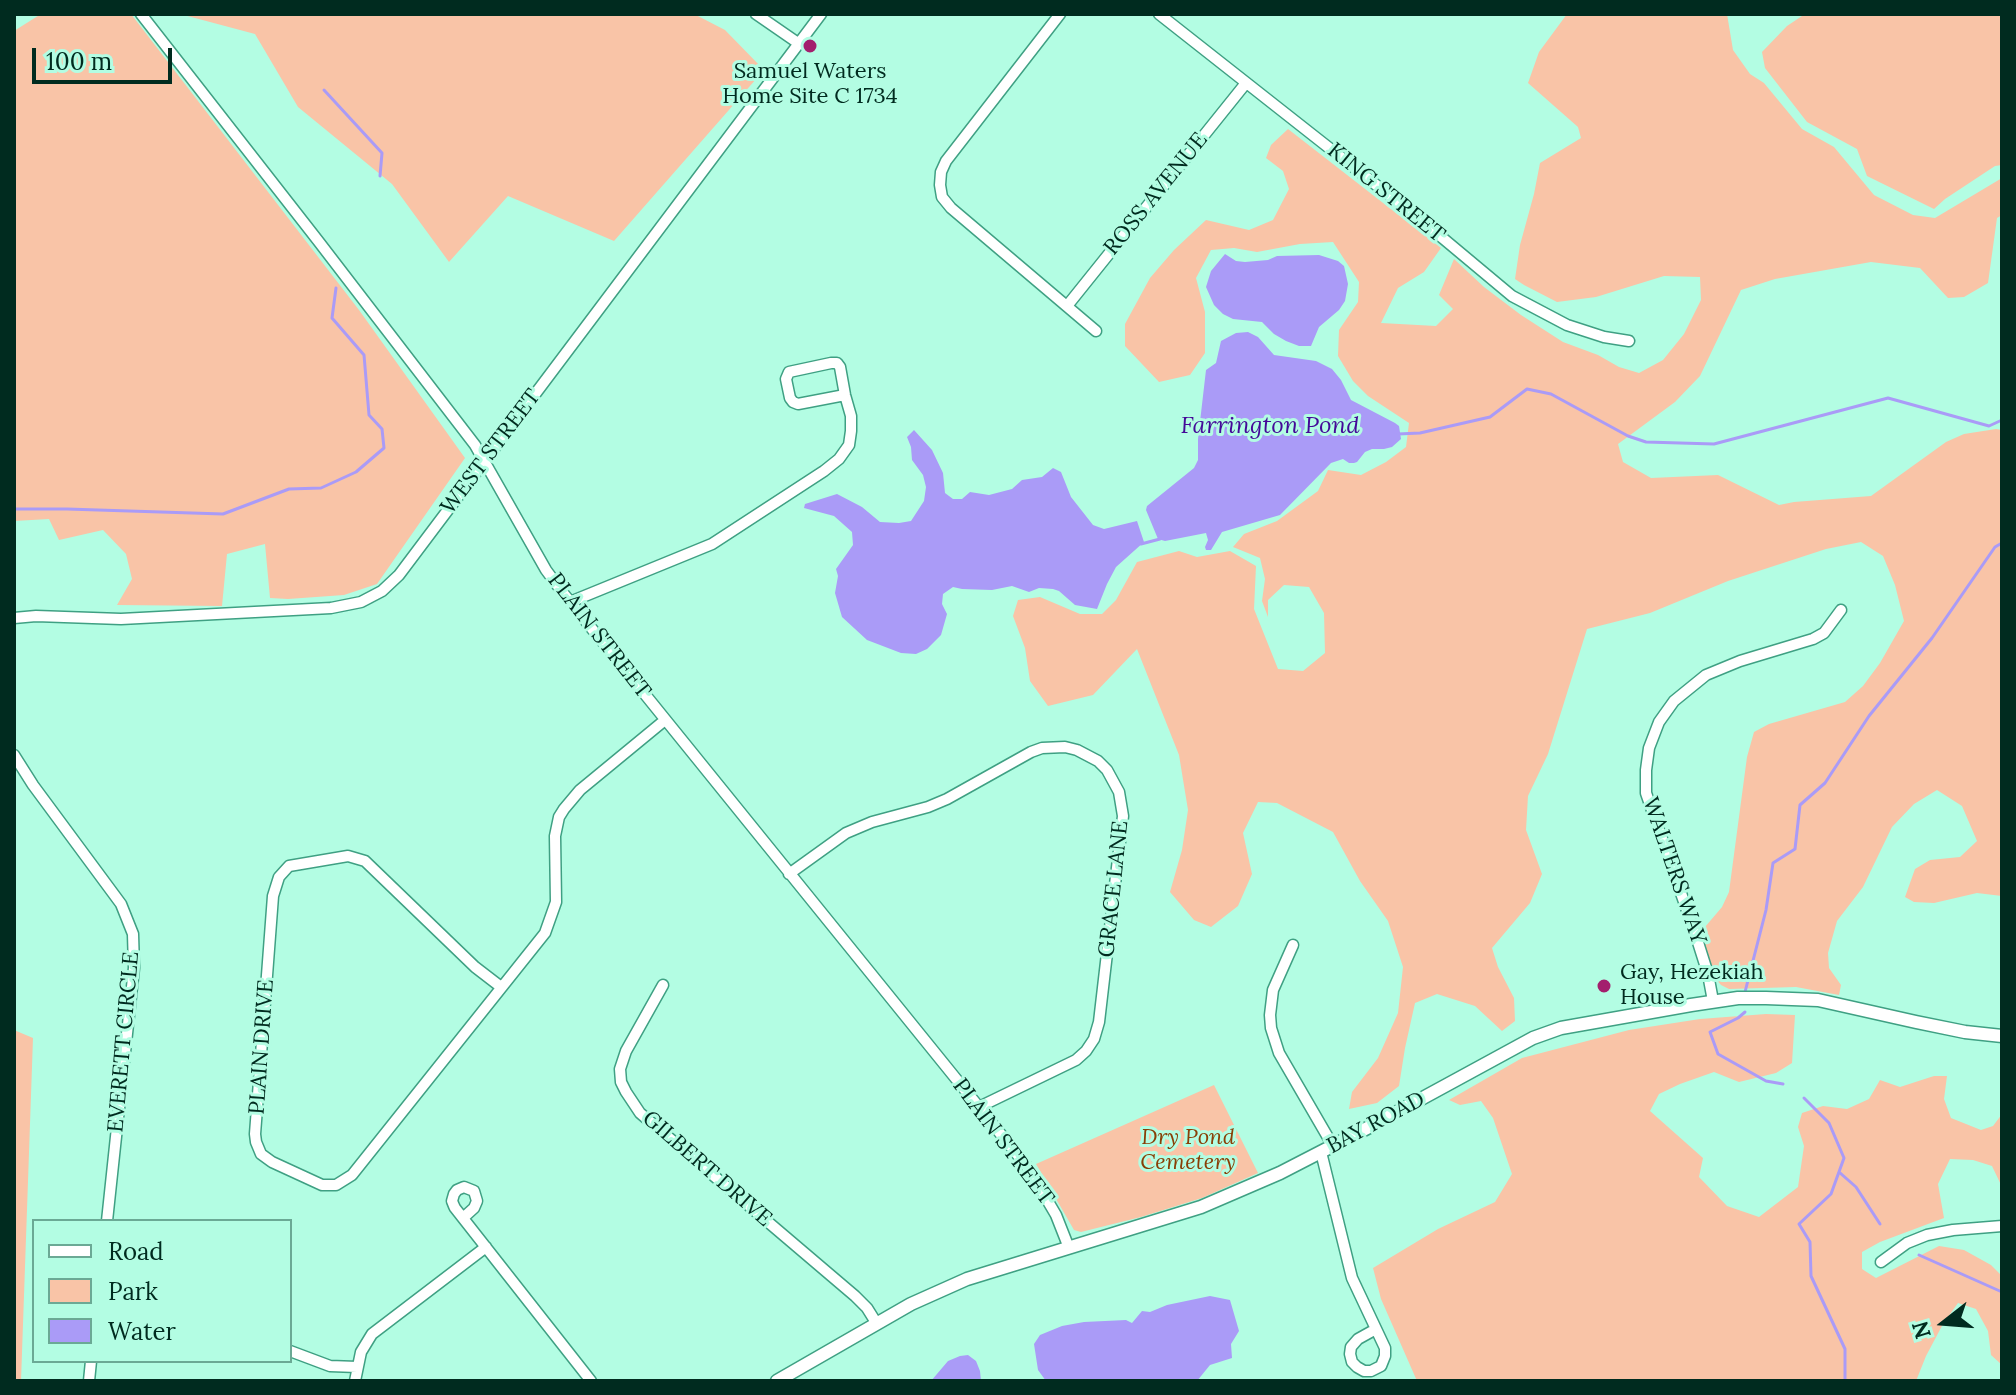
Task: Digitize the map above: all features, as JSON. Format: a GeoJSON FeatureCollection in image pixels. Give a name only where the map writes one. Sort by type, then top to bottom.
{"type":"FeatureCollection","features":[{"type":"Feature","properties":{"kind":"main road","name":"BAY ROAD"},"geometry":{"type":"LineString","coordinates":[[777,1381],[911,1304],[967,1279],[1201,1207],[1280,1173],[1533,1038],[1561,1028],[1713,1001],[1766,998],[1818,1000],[1965,1032],[2002,1036]]}},
{"type":"Feature","properties":{"kind":"street","name":"PLAIN STREET"},"geometry":{"type":"LineString","coordinates":[[141,14],[475,445],[546,570],[570,602],[1037,1180],[1069,1248]]}},
{"type":"Feature","properties":{"kind":"street"},"geometry":{"type":"LineString","coordinates":[[756,14],[798,43]]}},
{"type":"Feature","properties":{"kind":"street","name":"WEST STREET"},"geometry":{"type":"LineString","coordinates":[[14,618],[121,619],[331,608],[361,602],[382,591],[399,575],[821,14]]}},
{"type":"Feature","properties":{"kind":"street"},"geometry":{"type":"LineString","coordinates":[[1060,14],[946,161],[940,185],[942,197],[951,208],[1096,331]]}},
{"type":"Feature","properties":{"kind":"street","name":"KING STREET"},"geometry":{"type":"LineString","coordinates":[[1159,14],[1427,225],[1512,296],[1567,325],[1629,341]]}},
{"type":"Feature","properties":{"kind":"street","name":"ROSS AVENUE"},"geometry":{"type":"LineString","coordinates":[[1067,306],[1246,83]]}},
{"type":"Feature","properties":{"kind":"street"},"geometry":{"type":"LineString","coordinates":[[570,602],[712,544],[839,459],[850,441],[851,416],[840,367],[837,363],[787,374],[790,398],[798,404],[845,395]]}},
{"type":"Feature","properties":{"kind":"street","name":"WALTERS WAY"},"geometry":{"type":"LineString","coordinates":[[1713,1001],[1696,936],[1646,793],[1649,748],[1659,722],[1674,701],[1706,675],[1740,661],[1813,639],[1824,633],[1841,610]]}},
{"type":"Feature","properties":{"kind":"street","name":"PLAIN DRIVE"},"geometry":{"type":"LineString","coordinates":[[501,987],[475,967],[365,861],[348,856],[289,866],[279,877],[273,896],[256,1130],[256,1142],[261,1154],[317,1184],[331,1186],[344,1182],[361,1164],[538,943],[550,924],[557,891],[556,827],[564,809],[580,790],[665,720]]}},
{"type":"Feature","properties":{"kind":"street","name":"GRACE LANE"},"geometry":{"type":"LineString","coordinates":[[789,874],[846,833],[947,799],[1042,748],[1077,750],[1098,761],[1107,770],[1119,792],[1123,816],[1099,1022],[1094,1039],[1076,1060],[979,1107]]}},
{"type":"Feature","properties":{"kind":"street","name":"EVERETT CIRCLE"},"geometry":{"type":"LineString","coordinates":[[14,755],[112,890],[133,934],[134,968],[107,1219]]}},
{"type":"Feature","properties":{"kind":"street"},"geometry":{"type":"LineString","coordinates":[[1293,945],[1273,990],[1271,1028],[1279,1053],[1327,1149],[1352,1278],[1376,1329]]}},
{"type":"Feature","properties":{"kind":"street","name":"GILBERT DRIVE"},"geometry":{"type":"LineString","coordinates":[[663,985],[626,1051],[620,1069],[626,1092],[640,1113],[855,1296],[877,1324]]}},
{"type":"Feature","properties":{"kind":"street"},"geometry":{"type":"LineString","coordinates":[[463,1218],[591,1381]]}},
{"type":"Feature","properties":{"kind":"street"},"geometry":{"type":"LineString","coordinates":[[1881,1262],[1907,1243],[1927,1235],[2002,1226]]}},
{"type":"Feature","properties":{"kind":"street"},"geometry":{"type":"LineString","coordinates":[[355,1381],[364,1345],[376,1330],[486,1247]]}},
{"type":"Feature","properties":{"kind":"street"},"geometry":{"type":"LineString","coordinates":[[292,1352],[330,1366],[357,1367]]}},
{"type":"Feature","properties":{"kind":"green space"},"geometry":{"type":"Polygon","coordinates":[[[41,14],[131,14],[359,310],[465,458],[377,584],[344,595],[270,598],[265,544],[227,554],[222,606],[117,605],[132,579],[126,554],[103,530],[59,540],[49,519],[14,521],[14,31],[41,14]]]}},
{"type":"Feature","properties":{"kind":"green space"},"geometry":{"type":"Polygon","coordinates":[[[180,14],[694,14],[725,30],[764,70],[614,241],[508,196],[449,262],[392,184],[298,107],[255,34],[180,14]]]}},
{"type":"Feature","properties":{"kind":"green space"},"geometry":{"type":"Polygon","coordinates":[[[1567,14],[1727,14],[1733,50],[1750,74],[1764,83],[1802,129],[1834,147],[1874,195],[1913,215],[1935,218],[2002,178],[2002,215],[1997,218],[1988,283],[1964,297],[1948,298],[1920,268],[1871,262],[1775,279],[1741,290],[1700,376],[1675,402],[1618,444],[1623,462],[1651,478],[1718,475],[1779,505],[1871,496],[1946,442],[1964,434],[2002,430],[2002,896],[1977,893],[1934,903],[1914,902],[1905,897],[1915,869],[1930,860],[1960,857],[1977,841],[1962,806],[1937,790],[1914,804],[1892,827],[1863,887],[1837,921],[1828,953],[1829,968],[1841,985],[1839,995],[1796,987],[1729,989],[1715,978],[1703,941],[1705,927],[1722,907],[1729,892],[1747,757],[1754,732],[1769,724],[1845,702],[1863,686],[1880,663],[1904,621],[1895,585],[1883,556],[1861,542],[1826,549],[1728,581],[1650,613],[1587,629],[1548,754],[1528,796],[1526,830],[1542,874],[1530,903],[1492,948],[1514,998],[1515,1021],[1502,1031],[1475,1006],[1437,994],[1415,1003],[1399,1086],[1377,1103],[1349,1109],[1352,1092],[1378,1058],[1398,1013],[1403,967],[1388,921],[1360,881],[1333,832],[1277,803],[1258,802],[1243,833],[1252,874],[1238,906],[1211,927],[1194,920],[1170,892],[1182,850],[1188,810],[1179,755],[1137,649],[1093,695],[1048,706],[1030,681],[1025,648],[1013,616],[1018,600],[1040,597],[1080,614],[1102,614],[1116,600],[1137,562],[1179,551],[1197,557],[1230,551],[1256,566],[1254,609],[1278,669],[1303,671],[1325,653],[1324,613],[1309,587],[1284,585],[1268,600],[1268,617],[1262,601],[1265,579],[1260,558],[1233,547],[1244,534],[1277,521],[1318,491],[1328,470],[1361,475],[1406,447],[1409,423],[1368,396],[1353,381],[1338,356],[1339,330],[1358,302],[1359,282],[1333,242],[1257,252],[1234,248],[1211,250],[1196,278],[1205,312],[1205,353],[1190,375],[1159,382],[1125,346],[1125,324],[1150,278],[1206,220],[1249,230],[1273,220],[1289,189],[1283,171],[1266,158],[1271,145],[1288,129],[1441,248],[1424,272],[1398,288],[1381,323],[1436,326],[1453,309],[1439,295],[1454,259],[1484,287],[1563,342],[1639,373],[1663,360],[1684,334],[1701,300],[1700,277],[1664,276],[1596,297],[1557,302],[1515,279],[1540,163],[1581,138],[1578,127],[1528,83],[1539,52],[1567,14]]]}},
{"type":"Feature","properties":{"kind":"green space"},"geometry":{"type":"Polygon","coordinates":[[[1805,14],[2002,14],[2002,165],[1995,166],[1934,209],[1867,176],[1857,149],[1807,122],[1765,68],[1762,52],[1787,26],[1805,14]]]}},
{"type":"Feature","properties":{"kind":"green space"},"geometry":{"type":"Polygon","coordinates":[[[1795,1015],[1792,1063],[1776,1073],[1739,1082],[1714,1072],[1659,1094],[1650,1111],[1703,1158],[1699,1177],[1727,1206],[1759,1217],[1798,1187],[1804,1146],[1798,1127],[1802,1113],[1823,1106],[1847,1109],[1869,1099],[1880,1080],[1900,1087],[1934,1076],[1947,1076],[1944,1099],[1951,1118],[1981,1130],[1993,1126],[2002,1114],[2002,1187],[1992,1166],[1973,1160],[1950,1159],[1938,1184],[1944,1218],[1862,1252],[1862,1269],[1876,1278],[1939,1246],[1964,1250],[1991,1265],[2002,1276],[2002,1365],[1991,1355],[1988,1331],[1976,1309],[1958,1303],[1943,1324],[1916,1381],[1417,1381],[1381,1299],[1373,1268],[1438,1229],[1495,1202],[1512,1174],[1493,1118],[1481,1101],[1460,1105],[1449,1100],[1522,1058],[1629,1030],[1700,1019],[1795,1015]]]}},
{"type":"Feature","properties":{"kind":"green space"},"geometry":{"type":"Polygon","coordinates":[[[14,1030],[33,1038],[21,1381],[14,1381],[14,1030]]]}},
{"type":"Feature","properties":{"kind":"green space","name":"Dry Pond Cemetery"},"geometry":{"type":"Polygon","coordinates":[[[1214,1085],[1258,1173],[1202,1198],[1141,1217],[1081,1232],[1074,1230],[1036,1164],[1214,1085]]]}},
{"type":"Feature","properties":{"kind":"water"},"geometry":{"type":"Polygon","coordinates":[[[1225,254],[1236,261],[1245,262],[1277,256],[1319,255],[1338,261],[1344,266],[1348,284],[1345,301],[1319,327],[1311,346],[1286,341],[1262,322],[1233,319],[1214,305],[1206,287],[1211,271],[1225,254]]]}},
{"type":"Feature","properties":{"kind":"water","name":"Farrington Pond"},"geometry":{"type":"Polygon","coordinates":[[[1248,332],[1258,337],[1274,355],[1316,361],[1332,369],[1351,400],[1399,426],[1401,439],[1392,447],[1365,452],[1357,462],[1349,463],[1343,459],[1331,463],[1280,515],[1222,532],[1211,550],[1205,547],[1208,540],[1206,533],[1165,541],[1158,539],[1147,506],[1194,468],[1198,460],[1206,370],[1216,363],[1221,341],[1236,333],[1248,332]]]}},
{"type":"Feature","properties":{"kind":"water"},"geometry":{"type":"Polygon","coordinates":[[[914,430],[932,450],[943,473],[945,493],[953,499],[962,499],[970,492],[989,495],[1012,489],[1022,480],[1042,477],[1053,468],[1061,472],[1071,497],[1093,525],[1104,529],[1137,521],[1144,542],[1116,567],[1097,609],[1075,605],[1053,589],[1039,588],[1029,592],[1012,586],[992,590],[953,587],[943,594],[942,604],[947,614],[941,635],[927,649],[916,654],[901,653],[867,640],[842,617],[835,593],[836,569],[853,545],[852,532],[834,516],[804,508],[805,504],[837,494],[862,507],[880,522],[911,521],[924,501],[926,487],[923,475],[912,460],[907,437],[914,430]]]}},
{"type":"Feature","properties":{"kind":"water"},"geometry":{"type":"Polygon","coordinates":[[[1210,1296],[1230,1300],[1239,1331],[1231,1344],[1232,1358],[1210,1365],[1197,1381],[1046,1381],[1038,1370],[1034,1344],[1040,1335],[1084,1322],[1126,1320],[1132,1323],[1142,1311],[1150,1312],[1210,1296]]]}},
{"type":"Feature","properties":{"kind":"water"},"geometry":{"type":"Polygon","coordinates":[[[968,1355],[976,1361],[981,1381],[931,1381],[948,1361],[968,1355]]]}},
{"type":"Feature","properties":{"kind":"waterway"},"geometry":{"type":"LineString","coordinates":[[324,90],[382,153],[380,176]]}},
{"type":"Feature","properties":{"kind":"waterway"},"geometry":{"type":"LineString","coordinates":[[14,509],[223,514],[289,489],[321,488],[356,472],[384,448],[382,429],[369,415],[364,355],[332,318],[336,288]]}},
{"type":"Feature","properties":{"kind":"waterway"},"geometry":{"type":"LineString","coordinates":[[1398,434],[1420,433],[1490,417],[1527,389],[1551,394],[1628,436],[1646,442],[1714,444],[1888,398],[1989,426],[2002,420]]}},
{"type":"Feature","properties":{"kind":"waterway"},"geometry":{"type":"LineString","coordinates":[[1141,544],[1160,539]]}},
{"type":"Feature","properties":{"kind":"waterway"},"geometry":{"type":"LineString","coordinates":[[1745,992],[1766,910],[1773,863],[1795,849],[1800,805],[1825,783],[1869,716],[1932,638],[1995,547],[2002,543]]}},
{"type":"Feature","properties":{"kind":"waterway"},"geometry":{"type":"LineString","coordinates":[[1745,1012],[1710,1032],[1718,1054],[1766,1081],[1783,1084]]}},
{"type":"Feature","properties":{"kind":"waterway"},"geometry":{"type":"LineString","coordinates":[[1804,1098],[1829,1123],[1844,1158],[1831,1194],[1799,1224],[1810,1242],[1811,1276],[1845,1349],[1845,1381]]}},
{"type":"Feature","properties":{"kind":"waterway"},"geometry":{"type":"LineString","coordinates":[[1839,1172],[1856,1187],[1880,1224]]}},
{"type":"Feature","properties":{"kind":"waterway"},"geometry":{"type":"LineString","coordinates":[[1919,1255],[2002,1292]]}},
{"type":"Feature","properties":{"kind":"place","name":"Samuel Waters Home Site C 1734"},"geometry":{"type":"Point","coordinates":[810,46]}},
{"type":"Feature","properties":{"kind":"place","name":"Gay, Hezekiah House"},"geometry":{"type":"Point","coordinates":[1604,986]}}]}
